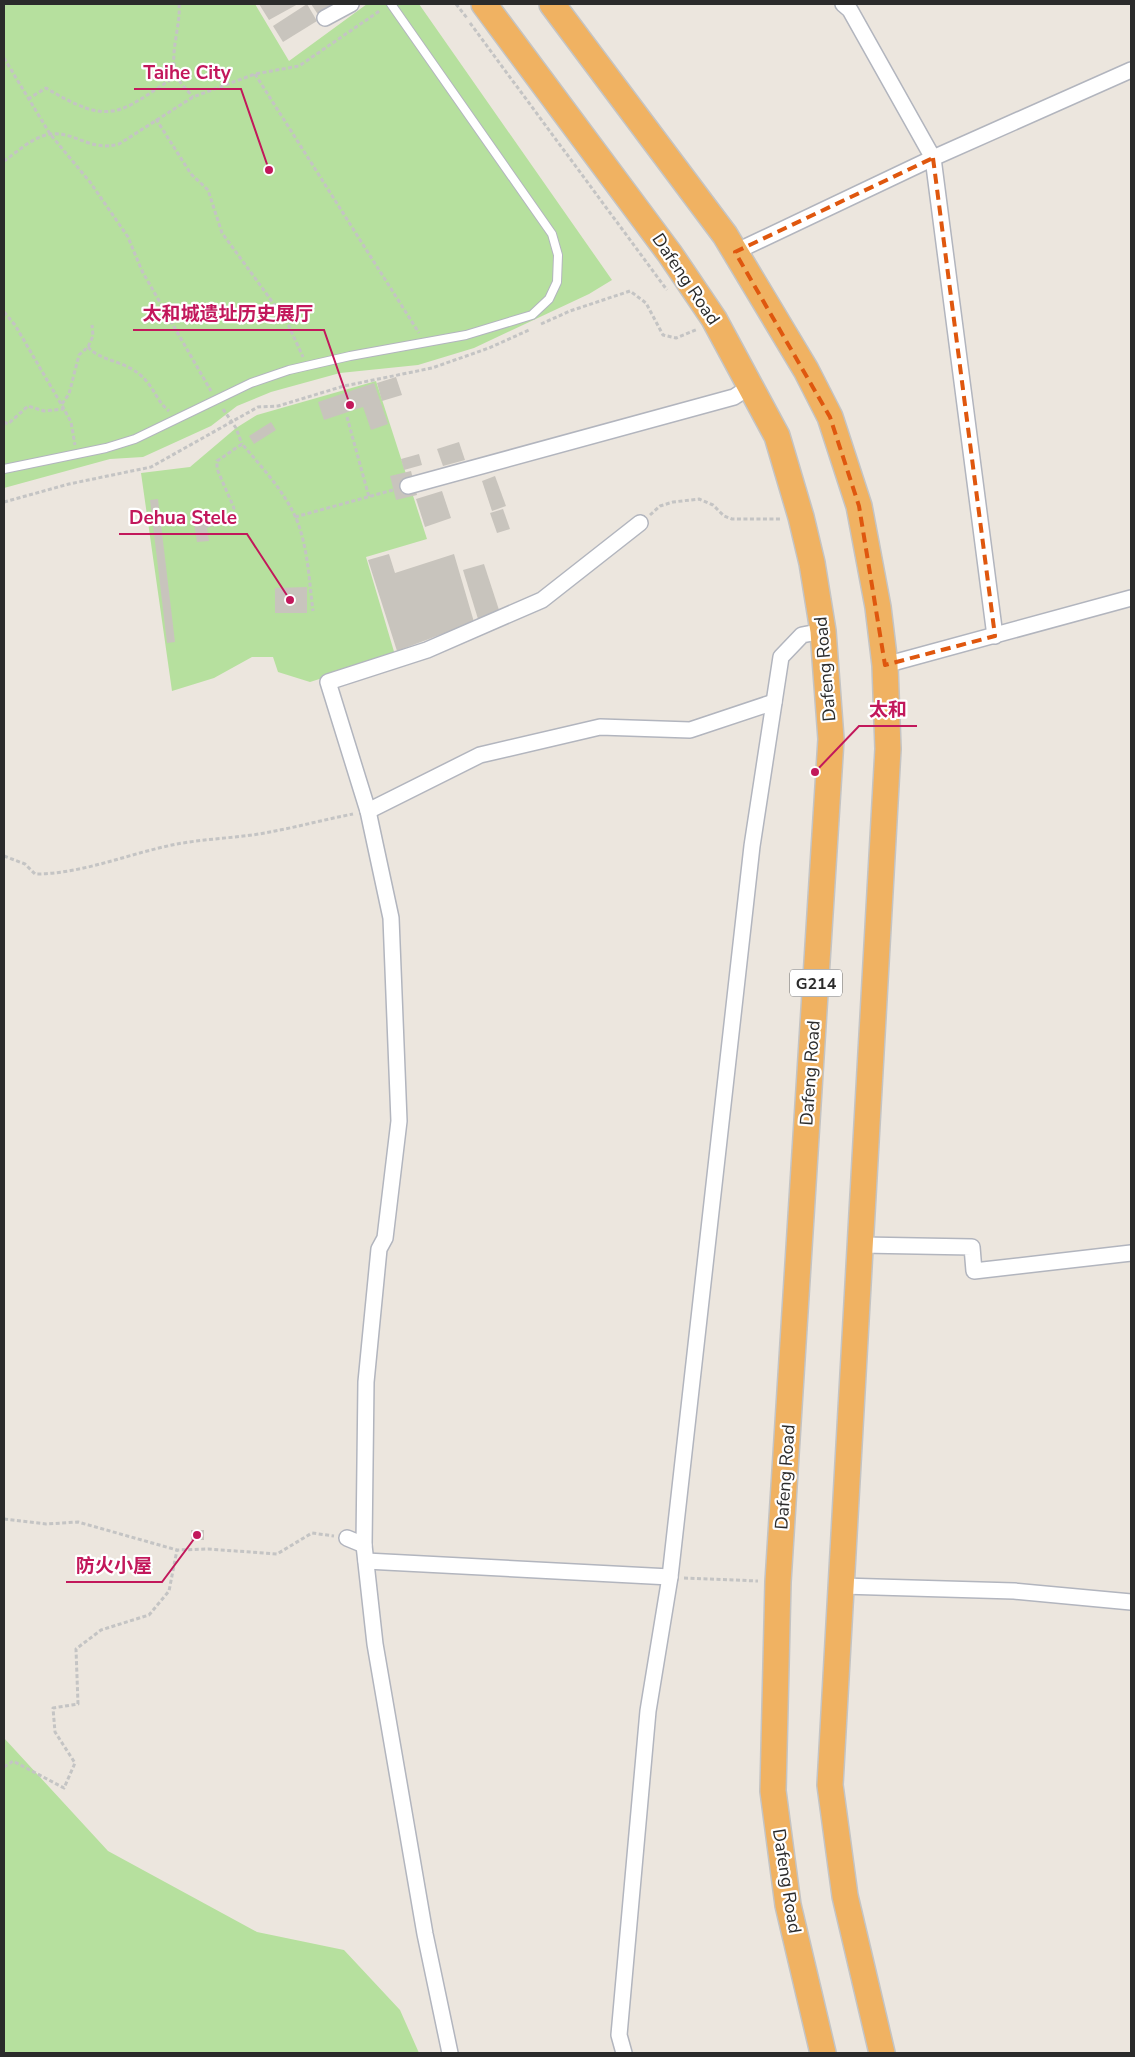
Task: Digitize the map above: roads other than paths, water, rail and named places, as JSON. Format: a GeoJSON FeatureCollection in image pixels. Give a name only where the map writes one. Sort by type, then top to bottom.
{"type":"FeatureCollection","features":[{"type":"Feature","properties":{"kind":"highway","name":"Dafeng Road"},"geometry":{"type":"LineString","coordinates":[[484,4],[664,246],[702,327],[751,386],[777,436],[801,517],[812,563],[823,631],[831,740],[778,1582],[774,1791],[788,1905],[823,2053]]}},
{"type":"Feature","properties":{"kind":"highway"},"geometry":{"type":"LineString","coordinates":[[552,4],[735,252],[806,370],[830,417],[859,506],[878,607],[885,665],[888,749],[862,1246],[830,1786],[845,1896],[882,2053]]}},
{"type":"Feature","properties":{"kind":"street"},"geometry":{"type":"LineString","coordinates":[[325,18],[351,4]]}},
{"type":"Feature","properties":{"kind":"street"},"geometry":{"type":"LineString","coordinates":[[843,4],[850,10],[933,158],[995,636]]}},
{"type":"Feature","properties":{"kind":"street"},"geometry":{"type":"LineString","coordinates":[[735,252],[933,158],[1131,70]]}},
{"type":"Feature","properties":{"kind":"street"},"geometry":{"type":"LineString","coordinates":[[408,486],[734,397],[751,386]]}},
{"type":"Feature","properties":{"kind":"street"},"geometry":{"type":"LineString","coordinates":[[450,2053],[425,1934],[375,1644],[364,1544],[366,1382],[371,1319],[379,1249],[385,1238],[399,1121],[391,918],[368,811],[328,682],[427,650],[542,600],[640,523]]}},
{"type":"Feature","properties":{"kind":"street"},"geometry":{"type":"LineString","coordinates":[[885,665],[1131,598]]}},
{"type":"Feature","properties":{"kind":"street"},"geometry":{"type":"LineString","coordinates":[[624,2053],[619,2035],[648,1711],[670,1577],[752,846],[781,657],[802,635],[823,631]]}},
{"type":"Feature","properties":{"kind":"street"},"geometry":{"type":"LineString","coordinates":[[368,811],[480,755],[600,727],[690,730],[774,702]]}},
{"type":"Feature","properties":{"kind":"street"},"geometry":{"type":"LineString","coordinates":[[862,1246],[972,1247],[974,1271],[1131,1253]]}},
{"type":"Feature","properties":{"kind":"street"},"geometry":{"type":"LineString","coordinates":[[347,1538],[364,1544]]}},
{"type":"Feature","properties":{"kind":"street"},"geometry":{"type":"LineString","coordinates":[[366,1561],[670,1577]]}},
{"type":"Feature","properties":{"kind":"street"},"geometry":{"type":"LineString","coordinates":[[842,1586],[1014,1591],[1131,1602]]}},
{"type":"Feature","properties":{"kind":"lane"},"geometry":{"type":"LineString","coordinates":[[4,470],[121,444],[251,383],[306,366],[474,333],[532,315],[543,306],[554,291],[558,272],[558,255],[547,224],[391,4]]}},
{"type":"Feature","properties":{"kind":"place","name":"Taihe City"},"geometry":{"type":"Point","coordinates":[269,170]}},
{"type":"Feature","properties":{"kind":"place","name":"太和城遗址历史展厅"},"geometry":{"type":"Point","coordinates":[350,405]}},
{"type":"Feature","properties":{"kind":"place","name":"Dehua Stele"},"geometry":{"type":"Point","coordinates":[290,600]}},
{"type":"Feature","properties":{"kind":"place","name":"太和"},"geometry":{"type":"Point","coordinates":[815,772]}},
{"type":"Feature","properties":{"kind":"place","name":"防火小屋"},"geometry":{"type":"Point","coordinates":[197,1535]}}]}
